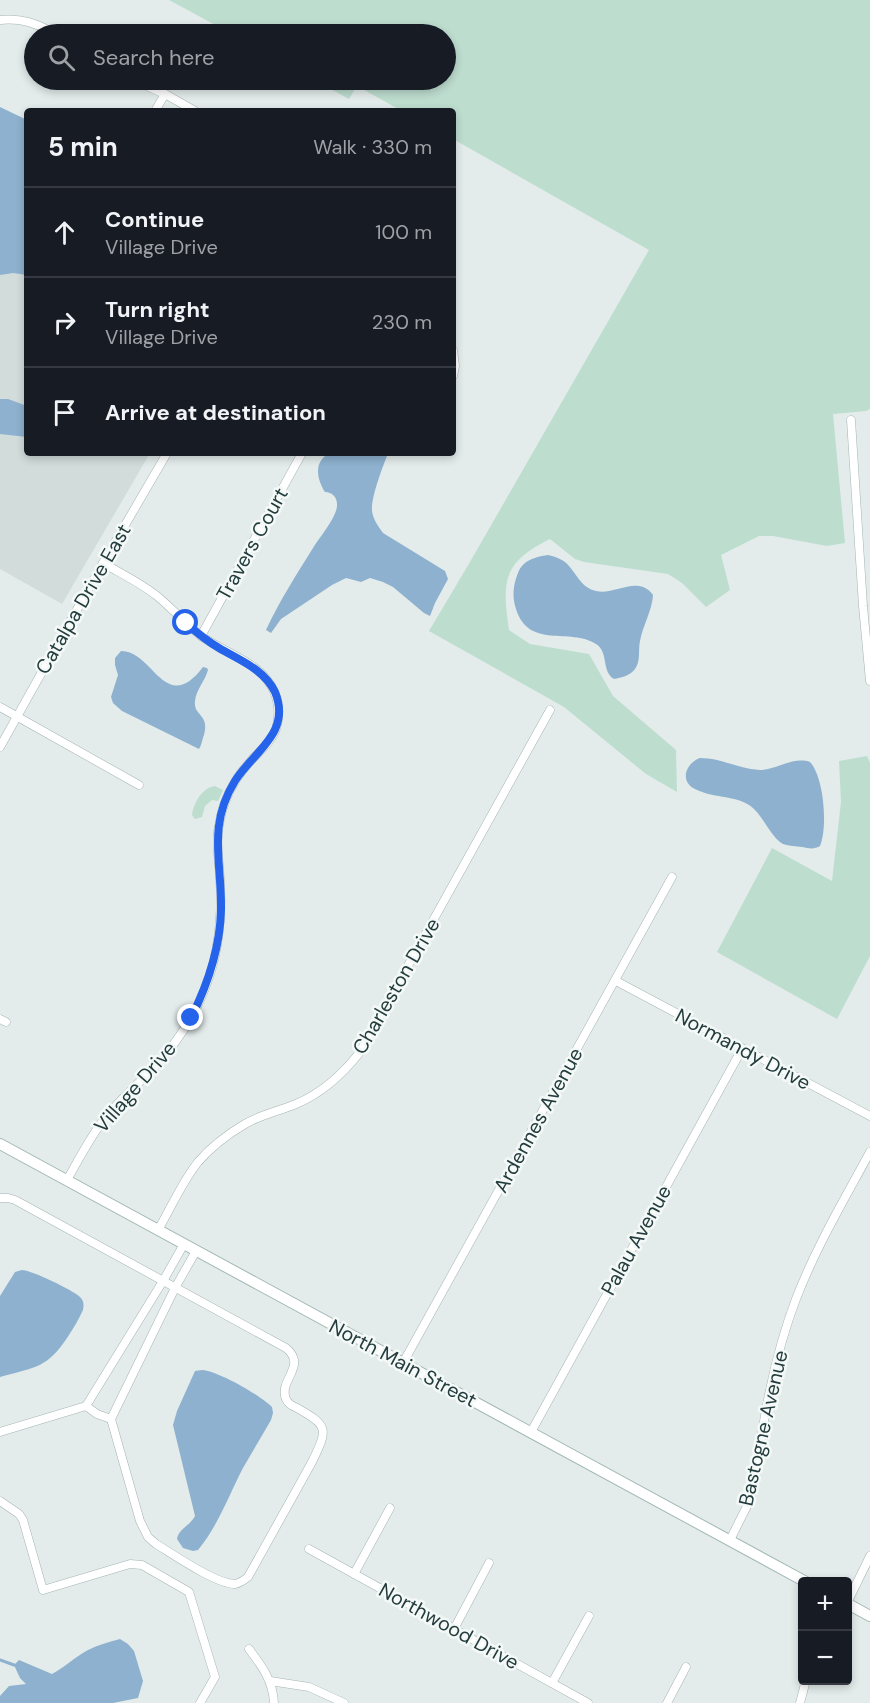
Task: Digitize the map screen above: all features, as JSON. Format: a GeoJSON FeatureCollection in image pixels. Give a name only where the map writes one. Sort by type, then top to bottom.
{"type":"FeatureCollection","features":[{"type":"Feature","properties":{"kind":"main road","name":"North Main Street"},"geometry":{"type":"LineString","coordinates":[[0,1144],[799,1577]]}},
{"type":"Feature","properties":{"kind":"main road"},"geometry":{"type":"LineString","coordinates":[[852,1605],[870,1616]]}},
{"type":"Feature","properties":{"kind":"street"},"geometry":{"type":"LineString","coordinates":[[0,20],[15,19],[36,24]]}},
{"type":"Feature","properties":{"kind":"street"},"geometry":{"type":"LineString","coordinates":[[156,90],[190,108]]}},
{"type":"Feature","properties":{"kind":"street"},"geometry":{"type":"LineString","coordinates":[[157,108],[165,94]]}},
{"type":"Feature","properties":{"kind":"street"},"geometry":{"type":"LineString","coordinates":[[851,420],[870,681]]}},
{"type":"Feature","properties":{"kind":"street","name":"Catalpa Drive East"},"geometry":{"type":"LineString","coordinates":[[0,747],[165,456]]}},
{"type":"Feature","properties":{"kind":"street","name":"Travers Court"},"geometry":{"type":"LineString","coordinates":[[201,636],[300,456]]}},
{"type":"Feature","properties":{"kind":"street","name":"Village Drive"},"geometry":{"type":"LineString","coordinates":[[67,1180],[82,1151],[105,1118],[157,1065],[180,1036],[204,992],[214,959],[220,926],[221,894],[217,844],[222,809],[236,780],[272,738],[279,715],[275,692],[252,667],[201,636],[156,596],[103,563]]}},
{"type":"Feature","properties":{"kind":"street"},"geometry":{"type":"LineString","coordinates":[[0,707],[139,785]]}},
{"type":"Feature","properties":{"kind":"street","name":"Charleston Drive"},"geometry":{"type":"LineString","coordinates":[[158,1230],[188,1177],[198,1162],[212,1149],[227,1136],[254,1119],[311,1096],[339,1075],[360,1052],[550,710]]}},
{"type":"Feature","properties":{"kind":"street","name":"Ardennes Avenue"},"geometry":{"type":"LineString","coordinates":[[403,1363],[672,877]]}},
{"type":"Feature","properties":{"kind":"street","name":"Normandy Drive"},"geometry":{"type":"LineString","coordinates":[[616,981],[870,1116]]}},
{"type":"Feature","properties":{"kind":"street","name":"Palau Avenue"},"geometry":{"type":"LineString","coordinates":[[531,1432],[742,1049]]}},
{"type":"Feature","properties":{"kind":"street","name":"Bastogne Avenue"},"geometry":{"type":"LineString","coordinates":[[730,1540],[749,1502],[754,1486],[770,1384],[796,1299],[814,1255],[870,1152]]}},
{"type":"Feature","properties":{"kind":"street"},"geometry":{"type":"LineString","coordinates":[[0,1198],[15,1200],[163,1281],[175,1288],[291,1352],[295,1365],[285,1387],[286,1399],[289,1404],[315,1418],[322,1425],[324,1432],[312,1462],[248,1577],[234,1584],[223,1582],[156,1544],[148,1537],[140,1521],[111,1419],[175,1288],[196,1251]]}},
{"type":"Feature","properties":{"kind":"street"},"geometry":{"type":"LineString","coordinates":[[0,1432],[86,1406],[184,1244]]}},
{"type":"Feature","properties":{"kind":"street"},"geometry":{"type":"LineString","coordinates":[[86,1406],[97,1414],[111,1419]]}},
{"type":"Feature","properties":{"kind":"street"},"geometry":{"type":"LineString","coordinates":[[0,1501],[19,1514],[23,1520],[43,1590],[130,1564],[141,1565],[189,1592],[215,1677],[200,1703]]}},
{"type":"Feature","properties":{"kind":"street"},"geometry":{"type":"LineString","coordinates":[[354,1574],[390,1508]]}},
{"type":"Feature","properties":{"kind":"street","name":"Northwood Drive"},"geometry":{"type":"LineString","coordinates":[[309,1549],[588,1703]]}},
{"type":"Feature","properties":{"kind":"street"},"geometry":{"type":"LineString","coordinates":[[852,1594],[870,1556]]}},
{"type":"Feature","properties":{"kind":"street"},"geometry":{"type":"LineString","coordinates":[[454,1629],[489,1563]]}},
{"type":"Feature","properties":{"kind":"street"},"geometry":{"type":"LineString","coordinates":[[552,1683],[589,1616]]}},
{"type":"Feature","properties":{"kind":"street"},"geometry":{"type":"LineString","coordinates":[[249,1649],[270,1681],[274,1703]]}},
{"type":"Feature","properties":{"kind":"street"},"geometry":{"type":"LineString","coordinates":[[667,1703],[686,1667]]}},
{"type":"Feature","properties":{"kind":"street"},"geometry":{"type":"LineString","coordinates":[[270,1681],[309,1687],[344,1703]]}},
{"type":"Feature","properties":{"kind":"street"},"geometry":{"type":"LineString","coordinates":[[800,1703],[805,1685]]}},
{"type":"Feature","properties":{"kind":"shaded area"},"geometry":{"type":"Polygon","coordinates":[[[0,242],[24,254],[24,456],[148,456],[62,604],[0,569],[0,242]]]}},
{"type":"Feature","properties":{"kind":"green space"},"geometry":{"type":"Polygon","coordinates":[[[169,0],[870,0],[870,409],[833,414],[845,543],[827,546],[773,536],[759,536],[721,555],[730,590],[706,607],[682,583],[668,574],[584,562],[575,559],[550,539],[522,556],[514,565],[506,586],[509,630],[530,644],[589,654],[613,696],[676,750],[677,792],[646,774],[564,707],[429,631],[649,250],[456,141],[456,108],[397,108],[364,90],[456,90],[456,24],[213,24],[169,0]]]}},
{"type":"Feature","properties":{"kind":"green space"},"geometry":{"type":"Polygon","coordinates":[[[332,90],[355,90],[349,99],[332,90]]]}},
{"type":"Feature","properties":{"kind":"green space"},"geometry":{"type":"Polygon","coordinates":[[[867,756],[870,763],[870,956],[837,1019],[717,952],[772,848],[832,881],[841,802],[839,761],[867,756]]]}},
{"type":"Feature","properties":{"kind":"green space"},"geometry":{"type":"Polygon","coordinates":[[[215,786],[223,790],[218,801],[212,800],[205,806],[202,817],[195,819],[192,815],[197,801],[206,790],[215,786]]]}},
{"type":"Feature","properties":{"kind":"water"},"geometry":{"type":"Polygon","coordinates":[[[0,107],[24,119],[24,275],[0,275],[0,107]]]}},
{"type":"Feature","properties":{"kind":"water"},"geometry":{"type":"Polygon","coordinates":[[[0,399],[8,399],[24,405],[24,437],[0,434],[0,399]]]}},
{"type":"Feature","properties":{"kind":"water"},"geometry":{"type":"Polygon","coordinates":[[[387,456],[375,490],[373,514],[383,533],[445,571],[448,579],[430,616],[393,587],[383,582],[370,578],[361,582],[346,578],[281,619],[271,633],[266,630],[288,589],[335,515],[336,499],[332,494],[325,492],[319,477],[320,461],[324,457],[387,456]]]}},
{"type":"Feature","properties":{"kind":"water"},"geometry":{"type":"Polygon","coordinates":[[[548,555],[564,562],[583,584],[596,591],[640,586],[653,595],[640,641],[638,662],[631,673],[614,679],[610,676],[600,647],[596,644],[586,639],[540,634],[522,622],[514,600],[514,586],[518,573],[530,560],[548,555]]]}},
{"type":"Feature","properties":{"kind":"water"},"geometry":{"type":"Polygon","coordinates":[[[121,651],[132,653],[169,684],[179,685],[190,681],[203,667],[207,668],[207,674],[195,701],[196,710],[205,723],[199,749],[122,711],[113,703],[111,697],[118,675],[115,658],[121,651]]]}},
{"type":"Feature","properties":{"kind":"water"},"geometry":{"type":"Polygon","coordinates":[[[700,758],[760,770],[797,761],[810,762],[819,779],[823,802],[824,827],[820,846],[811,848],[783,844],[749,805],[708,794],[690,786],[686,772],[695,760],[700,758]]]}},
{"type":"Feature","properties":{"kind":"water"},"geometry":{"type":"Polygon","coordinates":[[[22,1270],[61,1285],[76,1294],[82,1300],[83,1310],[61,1346],[47,1360],[32,1368],[0,1377],[0,1296],[15,1272],[22,1270]]]}},
{"type":"Feature","properties":{"kind":"water"},"geometry":{"type":"Polygon","coordinates":[[[202,1370],[228,1379],[249,1390],[272,1407],[273,1413],[212,1531],[198,1550],[193,1551],[183,1548],[177,1539],[180,1532],[195,1516],[173,1425],[195,1371],[202,1370]]]}},
{"type":"Feature","properties":{"kind":"water"},"geometry":{"type":"Polygon","coordinates":[[[120,1639],[134,1651],[143,1681],[138,1698],[113,1703],[0,1703],[0,1696],[9,1686],[26,1684],[20,1678],[14,1665],[19,1660],[52,1674],[88,1650],[120,1639]]]}},
{"type":"Feature","properties":{"kind":"waterway"},"geometry":{"type":"LineString","coordinates":[[0,1660],[14,1665]]}},
{"type":"Feature","properties":{"kind":"route"},"geometry":{"type":"LineString","coordinates":[[186,623],[201,636],[260,672],[275,692],[279,715],[272,738],[236,780],[222,809],[217,844],[221,894],[218,944],[204,992],[191,1018]]}}]}
